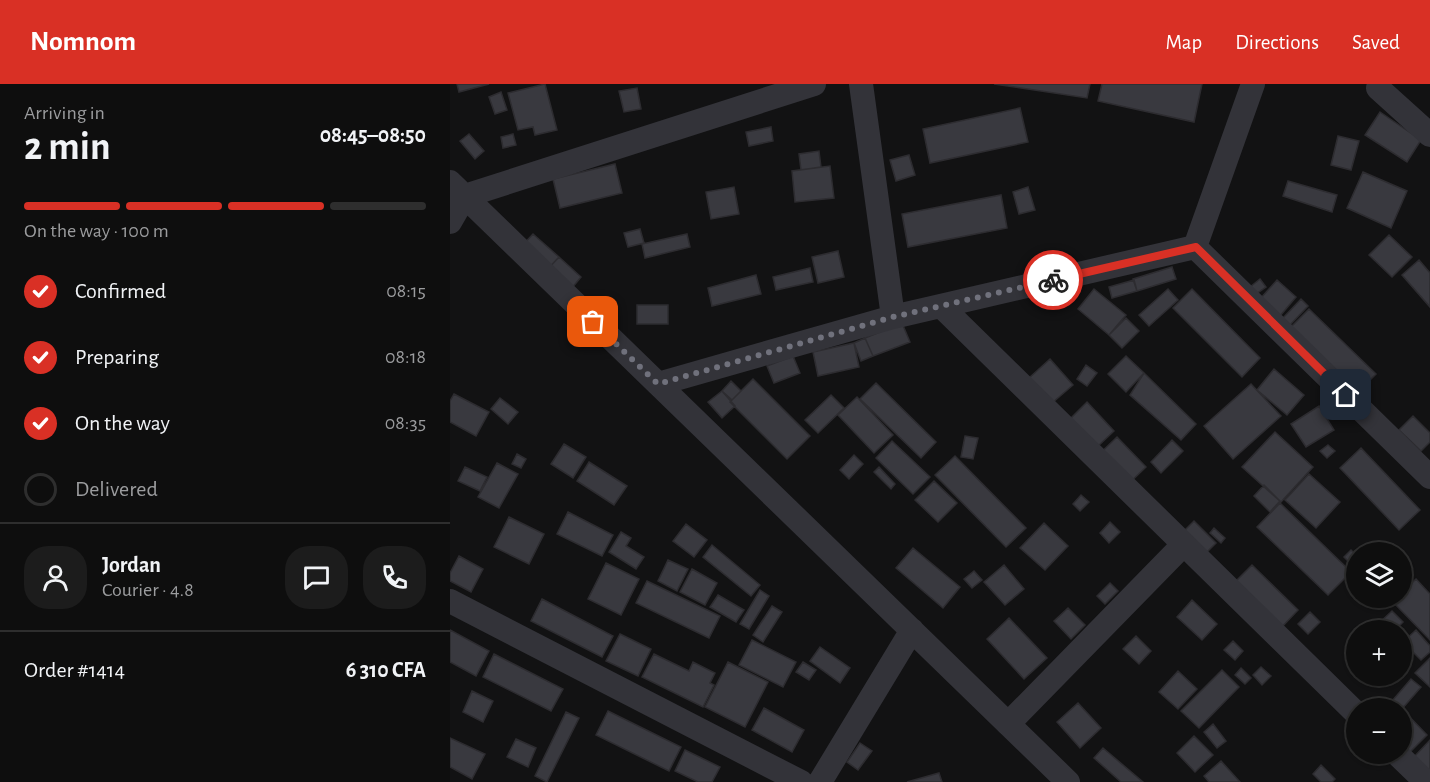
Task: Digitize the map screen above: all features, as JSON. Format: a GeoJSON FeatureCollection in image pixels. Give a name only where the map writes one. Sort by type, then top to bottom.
{"type":"FeatureCollection","features":[{"type":"Feature","properties":{"kind":"street"},"geometry":{"type":"LineString","coordinates":[[457,189],[814,84]]}},
{"type":"Feature","properties":{"kind":"street"},"geometry":{"type":"LineString","coordinates":[[861,84],[893,317]]}},
{"type":"Feature","properties":{"kind":"street"},"geometry":{"type":"LineString","coordinates":[[1196,247],[1253,84]]}},
{"type":"Feature","properties":{"kind":"street"},"geometry":{"type":"LineString","coordinates":[[1373,86],[1430,112]]}},
{"type":"Feature","properties":{"kind":"street"},"geometry":{"type":"LineString","coordinates":[[1373,86],[1430,135]]}},
{"type":"Feature","properties":{"kind":"street"},"geometry":{"type":"LineString","coordinates":[[450,222],[457,189]]}},
{"type":"Feature","properties":{"kind":"street"},"geometry":{"type":"LineString","coordinates":[[457,189],[1068,782]]}},
{"type":"Feature","properties":{"kind":"street"},"geometry":{"type":"LineString","coordinates":[[658,384],[893,317],[1196,247]]}},
{"type":"Feature","properties":{"kind":"street"},"geometry":{"type":"LineString","coordinates":[[1196,247],[1430,477]]}},
{"type":"Feature","properties":{"kind":"street"},"geometry":{"type":"LineString","coordinates":[[941,306],[1346,703]]}},
{"type":"Feature","properties":{"kind":"street"},"geometry":{"type":"LineString","coordinates":[[1008,724],[1184,544]]}},
{"type":"Feature","properties":{"kind":"street"},"geometry":{"type":"LineString","coordinates":[[450,601],[801,782]]}},
{"type":"Feature","properties":{"kind":"street"},"geometry":{"type":"LineString","coordinates":[[820,782],[912,630]]}},
{"type":"Feature","properties":{"kind":"street"},"geometry":{"type":"LineString","coordinates":[[1407,764],[1426,782]]}},
{"type":"Feature","properties":{"kind":"building"},"geometry":{"type":"Polygon","coordinates":[[[457,84],[489,84],[459,92],[457,84]]]}},
{"type":"Feature","properties":{"kind":"building"},"geometry":{"type":"Polygon","coordinates":[[[545,84],[557,130],[535,135],[533,127],[518,130],[508,93],[545,84]]]}},
{"type":"Feature","properties":{"kind":"building"},"geometry":{"type":"Polygon","coordinates":[[[994,84],[1090,84],[1087,98],[994,84]]]}},
{"type":"Feature","properties":{"kind":"building"},"geometry":{"type":"Polygon","coordinates":[[[1102,84],[1202,84],[1194,122],[1098,101],[1102,84]]]}},
{"type":"Feature","properties":{"kind":"building"},"geometry":{"type":"Polygon","coordinates":[[[637,88],[641,109],[624,112],[619,91],[637,88]]]}},
{"type":"Feature","properties":{"kind":"building"},"geometry":{"type":"Polygon","coordinates":[[[501,92],[507,110],[495,114],[489,97],[501,92]]]}},
{"type":"Feature","properties":{"kind":"building"},"geometry":{"type":"Polygon","coordinates":[[[1020,108],[1028,142],[930,163],[923,129],[1020,108]]]}},
{"type":"Feature","properties":{"kind":"building"},"geometry":{"type":"Polygon","coordinates":[[[1380,112],[1421,140],[1407,162],[1365,135],[1380,112]]]}},
{"type":"Feature","properties":{"kind":"building"},"geometry":{"type":"Polygon","coordinates":[[[771,127],[773,141],[749,146],[746,132],[771,127]]]}},
{"type":"Feature","properties":{"kind":"building"},"geometry":{"type":"Polygon","coordinates":[[[469,134],[484,151],[475,159],[460,141],[469,134]]]}},
{"type":"Feature","properties":{"kind":"building"},"geometry":{"type":"Polygon","coordinates":[[[513,134],[516,145],[503,148],[501,137],[513,134]]]}},
{"type":"Feature","properties":{"kind":"building"},"geometry":{"type":"Polygon","coordinates":[[[1338,136],[1359,141],[1351,170],[1331,165],[1338,136]]]}},
{"type":"Feature","properties":{"kind":"building"},"geometry":{"type":"Polygon","coordinates":[[[819,151],[821,167],[801,170],[799,154],[819,151]]]}},
{"type":"Feature","properties":{"kind":"building"},"geometry":{"type":"Polygon","coordinates":[[[909,155],[915,175],[896,181],[890,160],[909,155]]]}},
{"type":"Feature","properties":{"kind":"building"},"geometry":{"type":"Polygon","coordinates":[[[615,164],[622,193],[560,208],[553,179],[615,164]]]}},
{"type":"Feature","properties":{"kind":"building"},"geometry":{"type":"Polygon","coordinates":[[[830,166],[834,198],[795,202],[792,171],[830,166]]]}},
{"type":"Feature","properties":{"kind":"building"},"geometry":{"type":"Polygon","coordinates":[[[1363,172],[1407,191],[1391,228],[1347,208],[1363,172]]]}},
{"type":"Feature","properties":{"kind":"building"},"geometry":{"type":"Polygon","coordinates":[[[1288,181],[1337,195],[1332,212],[1283,196],[1288,181]]]}},
{"type":"Feature","properties":{"kind":"building"},"geometry":{"type":"Polygon","coordinates":[[[734,187],[739,214],[711,219],[706,192],[734,187]]]}},
{"type":"Feature","properties":{"kind":"building"},"geometry":{"type":"Polygon","coordinates":[[[1028,187],[1035,210],[1019,214],[1013,192],[1028,187]]]}},
{"type":"Feature","properties":{"kind":"building"},"geometry":{"type":"Polygon","coordinates":[[[1001,195],[1007,228],[908,247],[902,214],[1001,195]]]}},
{"type":"Feature","properties":{"kind":"building"},"geometry":{"type":"Polygon","coordinates":[[[640,229],[644,243],[628,247],[624,233],[640,229]]]}},
{"type":"Feature","properties":{"kind":"building"},"geometry":{"type":"Polygon","coordinates":[[[533,234],[559,257],[544,273],[518,250],[533,234]]]}},
{"type":"Feature","properties":{"kind":"building"},"geometry":{"type":"Polygon","coordinates":[[[687,234],[690,247],[645,258],[642,244],[687,234]]]}},
{"type":"Feature","properties":{"kind":"building"},"geometry":{"type":"Polygon","coordinates":[[[1389,235],[1412,257],[1392,277],[1369,255],[1389,235]]]}},
{"type":"Feature","properties":{"kind":"building"},"geometry":{"type":"Polygon","coordinates":[[[838,251],[844,277],[818,283],[812,257],[838,251]]]}},
{"type":"Feature","properties":{"kind":"building"},"geometry":{"type":"Polygon","coordinates":[[[559,257],[581,277],[567,294],[544,273],[559,257]]]}},
{"type":"Feature","properties":{"kind":"building"},"geometry":{"type":"Polygon","coordinates":[[[1419,260],[1430,273],[1430,307],[1402,275],[1419,260]]]}},
{"type":"Feature","properties":{"kind":"building"},"geometry":{"type":"Polygon","coordinates":[[[1172,267],[1176,279],[1137,291],[1133,279],[1172,267]]]}},
{"type":"Feature","properties":{"kind":"building"},"geometry":{"type":"Polygon","coordinates":[[[810,268],[813,282],[776,290],[773,277],[810,268]]]}},
{"type":"Feature","properties":{"kind":"building"},"geometry":{"type":"Polygon","coordinates":[[[756,275],[761,294],[712,306],[708,288],[756,275]]]}},
{"type":"Feature","properties":{"kind":"building"},"geometry":{"type":"Polygon","coordinates":[[[1260,279],[1266,287],[1256,294],[1250,287],[1260,279]]]}},
{"type":"Feature","properties":{"kind":"building"},"geometry":{"type":"Polygon","coordinates":[[[1134,280],[1137,291],[1112,298],[1109,287],[1134,280]]]}},
{"type":"Feature","properties":{"kind":"building"},"geometry":{"type":"Polygon","coordinates":[[[1277,280],[1296,297],[1280,316],[1260,299],[1277,280]]]}},
{"type":"Feature","properties":{"kind":"building"},"geometry":{"type":"Polygon","coordinates":[[[1094,289],[1126,315],[1109,335],[1078,309],[1094,289]]]}},
{"type":"Feature","properties":{"kind":"building"},"geometry":{"type":"Polygon","coordinates":[[[1168,289],[1178,300],[1149,326],[1139,315],[1168,289]]]}},
{"type":"Feature","properties":{"kind":"building"},"geometry":{"type":"Polygon","coordinates":[[[1192,289],[1260,358],[1242,377],[1173,308],[1192,289]]]}},
{"type":"Feature","properties":{"kind":"building"},"geometry":{"type":"Polygon","coordinates":[[[1301,299],[1308,306],[1289,326],[1282,319],[1301,299]]]}},
{"type":"Feature","properties":{"kind":"building"},"geometry":{"type":"Polygon","coordinates":[[[637,305],[668,305],[668,324],[637,324],[637,305]]]}},
{"type":"Feature","properties":{"kind":"building"},"geometry":{"type":"Polygon","coordinates":[[[1309,309],[1376,374],[1355,395],[1289,329],[1309,309]]]}},
{"type":"Feature","properties":{"kind":"building"},"geometry":{"type":"Polygon","coordinates":[[[1126,318],[1139,331],[1122,348],[1109,335],[1126,318]]]}},
{"type":"Feature","properties":{"kind":"building"},"geometry":{"type":"Polygon","coordinates":[[[902,323],[910,342],[873,356],[865,338],[902,323]]]}},
{"type":"Feature","properties":{"kind":"building"},"geometry":{"type":"Polygon","coordinates":[[[865,338],[873,356],[861,361],[854,343],[865,338]]]}},
{"type":"Feature","properties":{"kind":"building"},"geometry":{"type":"Polygon","coordinates":[[[854,343],[859,367],[818,376],[813,352],[854,343]]]}},
{"type":"Feature","properties":{"kind":"building"},"geometry":{"type":"Polygon","coordinates":[[[793,356],[800,373],[774,383],[767,366],[793,356]]]}},
{"type":"Feature","properties":{"kind":"building"},"geometry":{"type":"Polygon","coordinates":[[[1126,356],[1144,373],[1126,392],[1108,374],[1126,356]]]}},
{"type":"Feature","properties":{"kind":"building"},"geometry":{"type":"Polygon","coordinates":[[[1050,359],[1073,385],[1052,403],[1029,378],[1050,359]]]}},
{"type":"Feature","properties":{"kind":"building"},"geometry":{"type":"Polygon","coordinates":[[[1086,365],[1097,373],[1087,386],[1077,379],[1086,365]]]}},
{"type":"Feature","properties":{"kind":"building"},"geometry":{"type":"Polygon","coordinates":[[[1274,369],[1304,395],[1287,415],[1257,390],[1274,369]]]}},
{"type":"Feature","properties":{"kind":"building"},"geometry":{"type":"Polygon","coordinates":[[[1144,373],[1196,424],[1181,440],[1130,395],[1144,373]]]}},
{"type":"Feature","properties":{"kind":"building"},"geometry":{"type":"Polygon","coordinates":[[[753,379],[810,436],[787,459],[730,402],[753,379]]]}},
{"type":"Feature","properties":{"kind":"building"},"geometry":{"type":"Polygon","coordinates":[[[731,381],[741,391],[732,400],[722,391],[731,381]]]}},
{"type":"Feature","properties":{"kind":"building"},"geometry":{"type":"Polygon","coordinates":[[[876,383],[936,442],[921,458],[860,399],[876,383]]]}},
{"type":"Feature","properties":{"kind":"building"},"geometry":{"type":"Polygon","coordinates":[[[1251,384],[1281,416],[1233,459],[1204,426],[1251,384]]]}},
{"type":"Feature","properties":{"kind":"building"},"geometry":{"type":"Polygon","coordinates":[[[722,391],[735,406],[722,418],[708,402],[722,391]]]}},
{"type":"Feature","properties":{"kind":"building"},"geometry":{"type":"Polygon","coordinates":[[[454,394],[489,412],[476,436],[450,422],[450,401],[454,394]]]}},
{"type":"Feature","properties":{"kind":"building"},"geometry":{"type":"Polygon","coordinates":[[[831,395],[844,408],[818,433],[805,420],[831,395]]]}},
{"type":"Feature","properties":{"kind":"building"},"geometry":{"type":"Polygon","coordinates":[[[857,397],[893,435],[874,453],[838,415],[857,397]]]}},
{"type":"Feature","properties":{"kind":"building"},"geometry":{"type":"Polygon","coordinates":[[[500,398],[518,412],[508,424],[491,409],[500,398]]]}},
{"type":"Feature","properties":{"kind":"building"},"geometry":{"type":"Polygon","coordinates":[[[1087,402],[1114,431],[1096,448],[1069,420],[1087,402]]]}},
{"type":"Feature","properties":{"kind":"building"},"geometry":{"type":"Polygon","coordinates":[[[1319,406],[1334,430],[1306,447],[1291,424],[1319,406]]]}},
{"type":"Feature","properties":{"kind":"building"},"geometry":{"type":"Polygon","coordinates":[[[1413,416],[1430,433],[1430,442],[1421,451],[1399,430],[1413,416]]]}},
{"type":"Feature","properties":{"kind":"building"},"geometry":{"type":"Polygon","coordinates":[[[1275,432],[1313,467],[1281,502],[1242,467],[1275,432]]]}},
{"type":"Feature","properties":{"kind":"building"},"geometry":{"type":"Polygon","coordinates":[[[965,436],[978,438],[973,459],[961,457],[965,436]]]}},
{"type":"Feature","properties":{"kind":"building"},"geometry":{"type":"Polygon","coordinates":[[[1117,437],[1146,467],[1121,491],[1092,461],[1117,437]]]}},
{"type":"Feature","properties":{"kind":"building"},"geometry":{"type":"Polygon","coordinates":[[[1172,440],[1183,451],[1161,473],[1151,462],[1172,440]]]}},
{"type":"Feature","properties":{"kind":"building"},"geometry":{"type":"Polygon","coordinates":[[[892,441],[930,477],[913,494],[876,458],[892,441]]]}},
{"type":"Feature","properties":{"kind":"building"},"geometry":{"type":"Polygon","coordinates":[[[564,444],[586,457],[573,478],[551,464],[564,444]]]}},
{"type":"Feature","properties":{"kind":"building"},"geometry":{"type":"Polygon","coordinates":[[[1328,445],[1335,451],[1327,458],[1320,451],[1328,445]]]}},
{"type":"Feature","properties":{"kind":"building"},"geometry":{"type":"Polygon","coordinates":[[[1361,448],[1420,510],[1399,530],[1340,468],[1361,448]]]}},
{"type":"Feature","properties":{"kind":"building"},"geometry":{"type":"Polygon","coordinates":[[[517,454],[526,459],[521,468],[512,464],[517,454]]]}},
{"type":"Feature","properties":{"kind":"building"},"geometry":{"type":"Polygon","coordinates":[[[854,455],[863,464],[849,479],[840,470],[854,455]]]}},
{"type":"Feature","properties":{"kind":"building"},"geometry":{"type":"Polygon","coordinates":[[[955,456],[1026,528],[1006,547],[935,475],[955,456]]]}},
{"type":"Feature","properties":{"kind":"building"},"geometry":{"type":"Polygon","coordinates":[[[589,462],[627,486],[614,505],[577,481],[589,462]]]}},
{"type":"Feature","properties":{"kind":"building"},"geometry":{"type":"Polygon","coordinates":[[[497,463],[518,474],[499,508],[478,497],[497,463]]]}},
{"type":"Feature","properties":{"kind":"building"},"geometry":{"type":"Polygon","coordinates":[[[465,467],[487,477],[480,491],[458,481],[465,467]]]}},
{"type":"Feature","properties":{"kind":"building"},"geometry":{"type":"Polygon","coordinates":[[[879,467],[895,484],[891,489],[874,472],[879,467]]]}},
{"type":"Feature","properties":{"kind":"building"},"geometry":{"type":"Polygon","coordinates":[[[1309,474],[1340,502],[1316,528],[1285,500],[1309,474]]]}},
{"type":"Feature","properties":{"kind":"building"},"geometry":{"type":"Polygon","coordinates":[[[934,481],[957,503],[938,522],[915,500],[934,481]]]}},
{"type":"Feature","properties":{"kind":"building"},"geometry":{"type":"Polygon","coordinates":[[[1264,485],[1280,501],[1270,512],[1254,496],[1264,485]]]}},
{"type":"Feature","properties":{"kind":"building"},"geometry":{"type":"Polygon","coordinates":[[[1081,495],[1089,502],[1080,511],[1073,504],[1081,495]]]}},
{"type":"Feature","properties":{"kind":"building"},"geometry":{"type":"Polygon","coordinates":[[[1280,503],[1346,567],[1346,577],[1328,595],[1257,527],[1280,503]]]}},
{"type":"Feature","properties":{"kind":"building"},"geometry":{"type":"Polygon","coordinates":[[[568,512],[613,535],[602,556],[557,534],[568,512]]]}},
{"type":"Feature","properties":{"kind":"building"},"geometry":{"type":"Polygon","coordinates":[[[509,517],[544,534],[529,564],[494,547],[509,517]]]}},
{"type":"Feature","properties":{"kind":"building"},"geometry":{"type":"Polygon","coordinates":[[[1194,521],[1216,543],[1204,555],[1182,533],[1194,521]]]}},
{"type":"Feature","properties":{"kind":"building"},"geometry":{"type":"Polygon","coordinates":[[[1110,522],[1120,532],[1109,543],[1100,533],[1110,522]]]}},
{"type":"Feature","properties":{"kind":"building"},"geometry":{"type":"Polygon","coordinates":[[[1044,523],[1068,546],[1045,570],[1020,548],[1044,523]]]}},
{"type":"Feature","properties":{"kind":"building"},"geometry":{"type":"Polygon","coordinates":[[[686,524],[707,540],[694,557],[673,541],[686,524]]]}},
{"type":"Feature","properties":{"kind":"building"},"geometry":{"type":"Polygon","coordinates":[[[1214,528],[1225,538],[1221,543],[1210,533],[1214,528]]]}},
{"type":"Feature","properties":{"kind":"building"},"geometry":{"type":"Polygon","coordinates":[[[621,532],[631,538],[626,546],[644,557],[636,569],[609,552],[621,532]]]}},
{"type":"Feature","properties":{"kind":"building"},"geometry":{"type":"Polygon","coordinates":[[[712,545],[760,585],[751,596],[703,557],[712,545]]]}},
{"type":"Feature","properties":{"kind":"building"},"geometry":{"type":"Polygon","coordinates":[[[913,548],[960,587],[943,608],[896,568],[913,548]]]}},
{"type":"Feature","properties":{"kind":"building"},"geometry":{"type":"Polygon","coordinates":[[[459,556],[483,569],[471,592],[450,581],[450,573],[459,556]]]}},
{"type":"Feature","properties":{"kind":"building"},"geometry":{"type":"Polygon","coordinates":[[[668,560],[688,569],[677,591],[658,581],[668,560]]]}},
{"type":"Feature","properties":{"kind":"building"},"geometry":{"type":"Polygon","coordinates":[[[606,563],[639,579],[621,615],[588,599],[606,563]]]}},
{"type":"Feature","properties":{"kind":"building"},"geometry":{"type":"Polygon","coordinates":[[[1004,565],[1024,589],[1005,605],[984,582],[1004,565]]]}},
{"type":"Feature","properties":{"kind":"building"},"geometry":{"type":"Polygon","coordinates":[[[1252,565],[1298,610],[1280,629],[1233,584],[1252,565]]]}},
{"type":"Feature","properties":{"kind":"building"},"geometry":{"type":"Polygon","coordinates":[[[692,569],[717,583],[705,605],[680,592],[692,569]]]}},
{"type":"Feature","properties":{"kind":"building"},"geometry":{"type":"Polygon","coordinates":[[[974,571],[982,580],[972,588],[964,579],[974,571]]]}},
{"type":"Feature","properties":{"kind":"building"},"geometry":{"type":"Polygon","coordinates":[[[1416,579],[1430,594],[1430,640],[1399,608],[1412,608],[1412,583],[1416,579]]]}},
{"type":"Feature","properties":{"kind":"building"},"geometry":{"type":"Polygon","coordinates":[[[647,581],[720,616],[709,638],[636,603],[647,581]]]}},
{"type":"Feature","properties":{"kind":"building"},"geometry":{"type":"Polygon","coordinates":[[[1110,583],[1118,591],[1105,604],[1097,596],[1110,583]]]}},
{"type":"Feature","properties":{"kind":"building"},"geometry":{"type":"Polygon","coordinates":[[[760,590],[769,596],[749,629],[740,624],[760,590]]]}},
{"type":"Feature","properties":{"kind":"building"},"geometry":{"type":"Polygon","coordinates":[[[718,595],[744,610],[736,622],[710,607],[718,595]]]}},
{"type":"Feature","properties":{"kind":"building"},"geometry":{"type":"Polygon","coordinates":[[[542,599],[613,636],[602,657],[531,621],[542,599]]]}},
{"type":"Feature","properties":{"kind":"building"},"geometry":{"type":"Polygon","coordinates":[[[1192,600],[1217,624],[1202,640],[1177,617],[1192,600]]]}},
{"type":"Feature","properties":{"kind":"building"},"geometry":{"type":"Polygon","coordinates":[[[772,606],[782,612],[763,642],[753,635],[772,606]]]}},
{"type":"Feature","properties":{"kind":"building"},"geometry":{"type":"Polygon","coordinates":[[[1068,608],[1085,625],[1071,639],[1054,621],[1068,608]]]}},
{"type":"Feature","properties":{"kind":"building"},"geometry":{"type":"Polygon","coordinates":[[[1392,611],[1401,620],[1382,620],[1392,611]]]}},
{"type":"Feature","properties":{"kind":"building"},"geometry":{"type":"Polygon","coordinates":[[[1310,612],[1320,622],[1308,634],[1298,624],[1310,612]]]}},
{"type":"Feature","properties":{"kind":"building"},"geometry":{"type":"Polygon","coordinates":[[[1009,618],[1047,658],[1024,679],[987,639],[1009,618]]]}},
{"type":"Feature","properties":{"kind":"building"},"geometry":{"type":"Polygon","coordinates":[[[450,630],[489,651],[476,676],[450,662],[450,630]]]}},
{"type":"Feature","properties":{"kind":"building"},"geometry":{"type":"Polygon","coordinates":[[[1416,630],[1430,646],[1430,652],[1421,660],[1412,651],[1412,634],[1416,630]]]}},
{"type":"Feature","properties":{"kind":"building"},"geometry":{"type":"Polygon","coordinates":[[[620,634],[651,649],[638,676],[606,661],[620,634]]]}},
{"type":"Feature","properties":{"kind":"building"},"geometry":{"type":"Polygon","coordinates":[[[1136,636],[1151,651],[1139,664],[1123,649],[1136,636]]]}},
{"type":"Feature","properties":{"kind":"building"},"geometry":{"type":"Polygon","coordinates":[[[752,640],[796,662],[783,687],[739,665],[752,640]]]}},
{"type":"Feature","properties":{"kind":"building"},"geometry":{"type":"Polygon","coordinates":[[[1233,641],[1243,651],[1235,660],[1224,650],[1233,641]]]}},
{"type":"Feature","properties":{"kind":"building"},"geometry":{"type":"Polygon","coordinates":[[[820,647],[850,668],[840,683],[810,661],[820,647]]]}},
{"type":"Feature","properties":{"kind":"building"},"geometry":{"type":"Polygon","coordinates":[[[494,654],[563,689],[551,711],[483,677],[494,654]]]}},
{"type":"Feature","properties":{"kind":"building"},"geometry":{"type":"Polygon","coordinates":[[[654,654],[689,671],[693,662],[715,673],[710,683],[714,685],[703,707],[642,677],[654,654]]]}},
{"type":"Feature","properties":{"kind":"building"},"geometry":{"type":"Polygon","coordinates":[[[1430,658],[1430,687],[1415,673],[1430,658]]]}},
{"type":"Feature","properties":{"kind":"building"},"geometry":{"type":"Polygon","coordinates":[[[728,662],[768,682],[745,727],[705,707],[728,662]]]}},
{"type":"Feature","properties":{"kind":"building"},"geometry":{"type":"Polygon","coordinates":[[[803,662],[816,670],[809,680],[796,672],[803,662]]]}},
{"type":"Feature","properties":{"kind":"building"},"geometry":{"type":"Polygon","coordinates":[[[1261,667],[1271,676],[1262,685],[1253,675],[1261,667]]]}},
{"type":"Feature","properties":{"kind":"building"},"geometry":{"type":"Polygon","coordinates":[[[1241,668],[1251,678],[1245,684],[1235,675],[1241,668]]]}},
{"type":"Feature","properties":{"kind":"building"},"geometry":{"type":"Polygon","coordinates":[[[1222,670],[1239,687],[1199,728],[1181,711],[1222,670]]]}},
{"type":"Feature","properties":{"kind":"building"},"geometry":{"type":"Polygon","coordinates":[[[1178,671],[1197,689],[1178,709],[1159,692],[1178,671]]]}},
{"type":"Feature","properties":{"kind":"building"},"geometry":{"type":"Polygon","coordinates":[[[1412,680],[1421,687],[1411,698],[1395,698],[1405,686],[1412,686],[1412,680]]]}},
{"type":"Feature","properties":{"kind":"building"},"geometry":{"type":"Polygon","coordinates":[[[472,691],[493,701],[483,722],[463,712],[472,691]]]}},
{"type":"Feature","properties":{"kind":"building"},"geometry":{"type":"Polygon","coordinates":[[[1078,703],[1101,728],[1080,748],[1057,722],[1078,703]]]}},
{"type":"Feature","properties":{"kind":"building"},"geometry":{"type":"Polygon","coordinates":[[[764,708],[804,730],[792,752],[752,730],[764,708]]]}},
{"type":"Feature","properties":{"kind":"building"},"geometry":{"type":"Polygon","coordinates":[[[608,711],[681,747],[669,771],[596,735],[608,711]]]}},
{"type":"Feature","properties":{"kind":"building"},"geometry":{"type":"Polygon","coordinates":[[[566,712],[579,718],[547,782],[535,776],[566,712]]]}},
{"type":"Feature","properties":{"kind":"building"},"geometry":{"type":"Polygon","coordinates":[[[1412,719],[1427,735],[1412,750],[1412,719]]]}},
{"type":"Feature","properties":{"kind":"building"},"geometry":{"type":"Polygon","coordinates":[[[1213,724],[1226,741],[1217,748],[1204,732],[1213,724]]]}},
{"type":"Feature","properties":{"kind":"building"},"geometry":{"type":"Polygon","coordinates":[[[1194,736],[1213,755],[1195,772],[1177,753],[1194,736]]]}},
{"type":"Feature","properties":{"kind":"building"},"geometry":{"type":"Polygon","coordinates":[[[450,738],[485,754],[472,779],[450,767],[450,738]]]}},
{"type":"Feature","properties":{"kind":"building"},"geometry":{"type":"Polygon","coordinates":[[[516,739],[536,748],[528,767],[507,757],[516,739]]]}},
{"type":"Feature","properties":{"kind":"building"},"geometry":{"type":"Polygon","coordinates":[[[1430,740],[1430,774],[1413,758],[1430,740]]]}},
{"type":"Feature","properties":{"kind":"building"},"geometry":{"type":"Polygon","coordinates":[[[860,743],[872,751],[858,770],[847,762],[860,743]]]}},
{"type":"Feature","properties":{"kind":"building"},"geometry":{"type":"Polygon","coordinates":[[[1103,748],[1143,782],[1121,782],[1094,758],[1103,748]]]}},
{"type":"Feature","properties":{"kind":"building"},"geometry":{"type":"Polygon","coordinates":[[[685,750],[720,767],[712,782],[698,782],[675,771],[685,750]]]}},
{"type":"Feature","properties":{"kind":"building"},"geometry":{"type":"Polygon","coordinates":[[[1221,761],[1240,782],[1209,782],[1204,776],[1221,761]]]}},
{"type":"Feature","properties":{"kind":"building"},"geometry":{"type":"Polygon","coordinates":[[[1321,765],[1335,779],[1332,782],[1321,782],[1313,774],[1321,765]]]}},
{"type":"Feature","properties":{"kind":"building"},"geometry":{"type":"Polygon","coordinates":[[[939,773],[942,782],[907,782],[939,773]]]}},
{"type":"Feature","properties":{"kind":"way so far"},"geometry":{"type":"LineString","coordinates":[[593,322],[658,384],[893,317],[1053,280]]}},
{"type":"Feature","properties":{"kind":"route"},"geometry":{"type":"LineString","coordinates":[[1053,280],[1196,247],[1346,395]]}}]}
